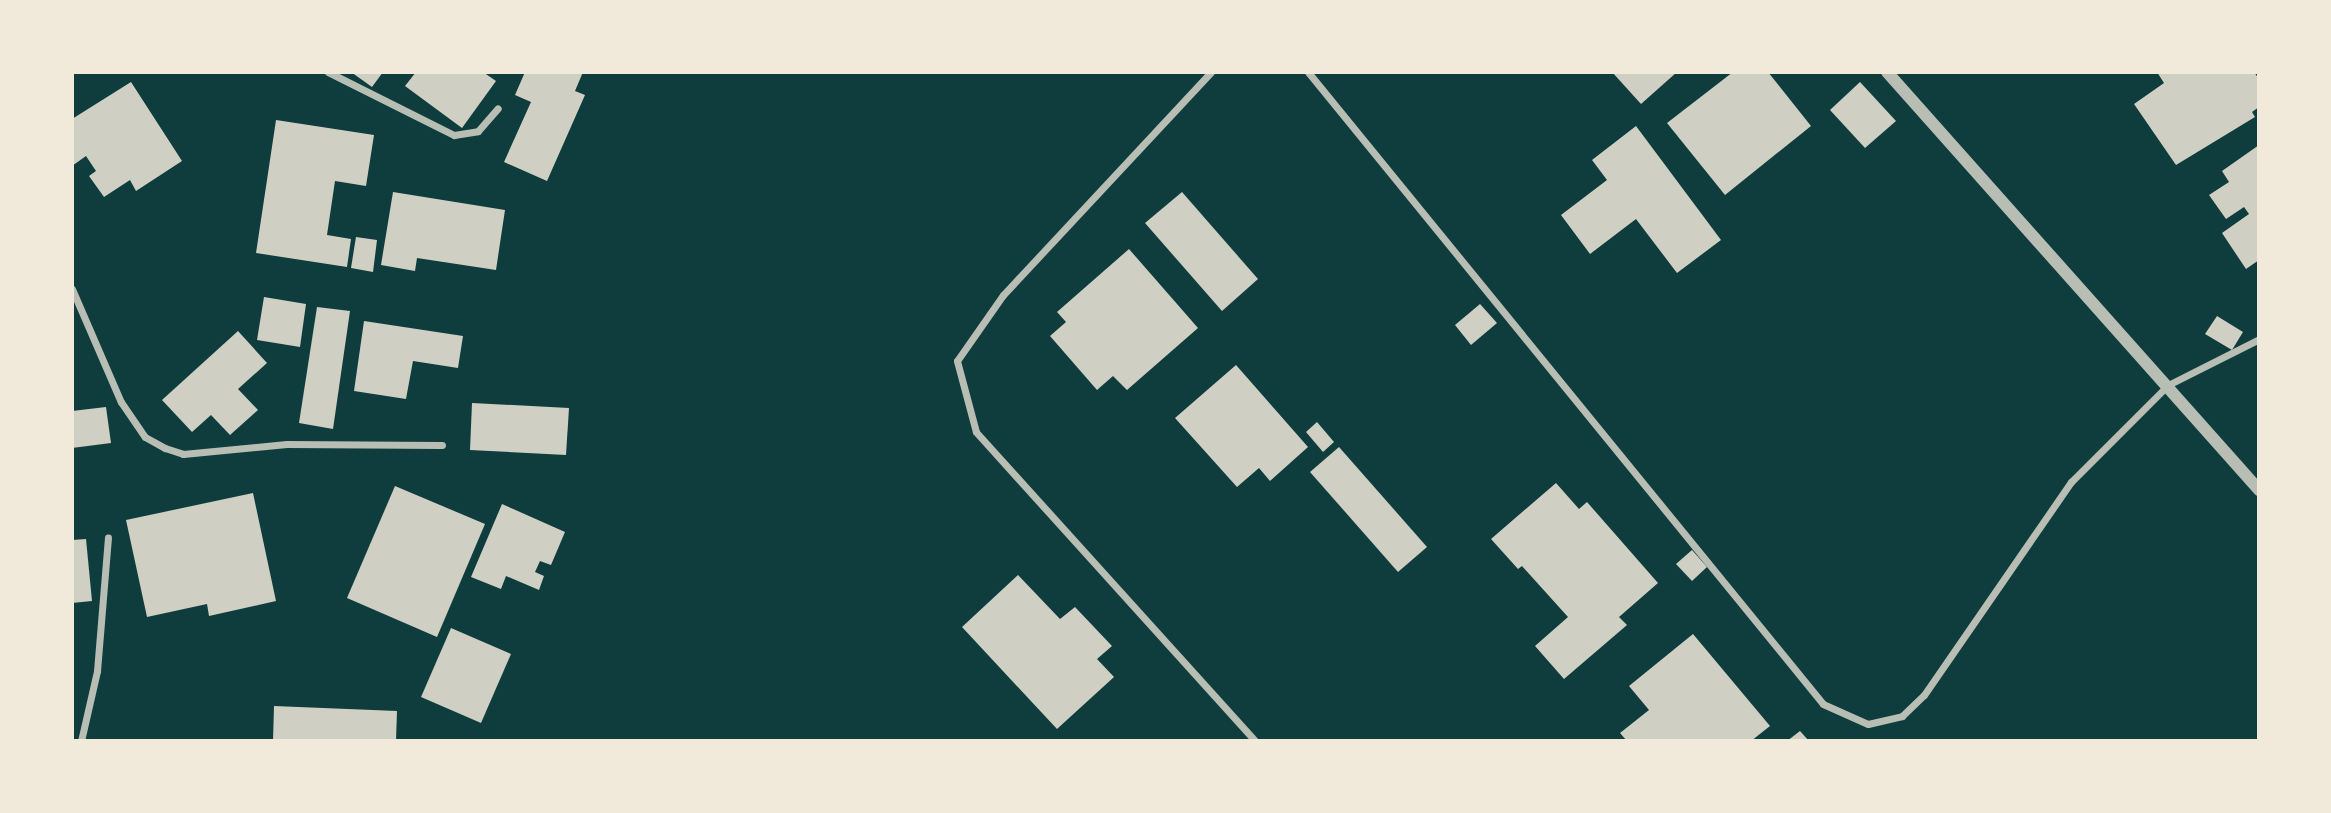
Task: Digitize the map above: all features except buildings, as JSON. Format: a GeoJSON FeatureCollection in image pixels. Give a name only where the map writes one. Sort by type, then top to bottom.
{"type":"FeatureCollection","features":[{"type":"Feature","properties":{"kind":"street"},"geometry":{"type":"LineString","coordinates":[[328,72],[454,135],[478,131],[498,108]]}},
{"type":"Feature","properties":{"kind":"street"},"geometry":{"type":"LineString","coordinates":[[1211,72],[1003,295],[957,361],[976,432],[1255,741]]}},
{"type":"Feature","properties":{"kind":"street"},"geometry":{"type":"LineString","coordinates":[[1308,72],[1824,704],[1868,724],[1902,716],[1924,695],[2071,482],[2168,386],[2259,338]]}},
{"type":"Feature","properties":{"kind":"street"},"geometry":{"type":"LineString","coordinates":[[1887,72],[2259,490]]}},
{"type":"Feature","properties":{"kind":"street"},"geometry":{"type":"LineString","coordinates":[[72,289],[121,402],[145,437],[164,448],[183,454],[287,444],[442,445]]}},
{"type":"Feature","properties":{"kind":"street"},"geometry":{"type":"LineString","coordinates":[[81,741],[97,671],[108,537]]}}]}
